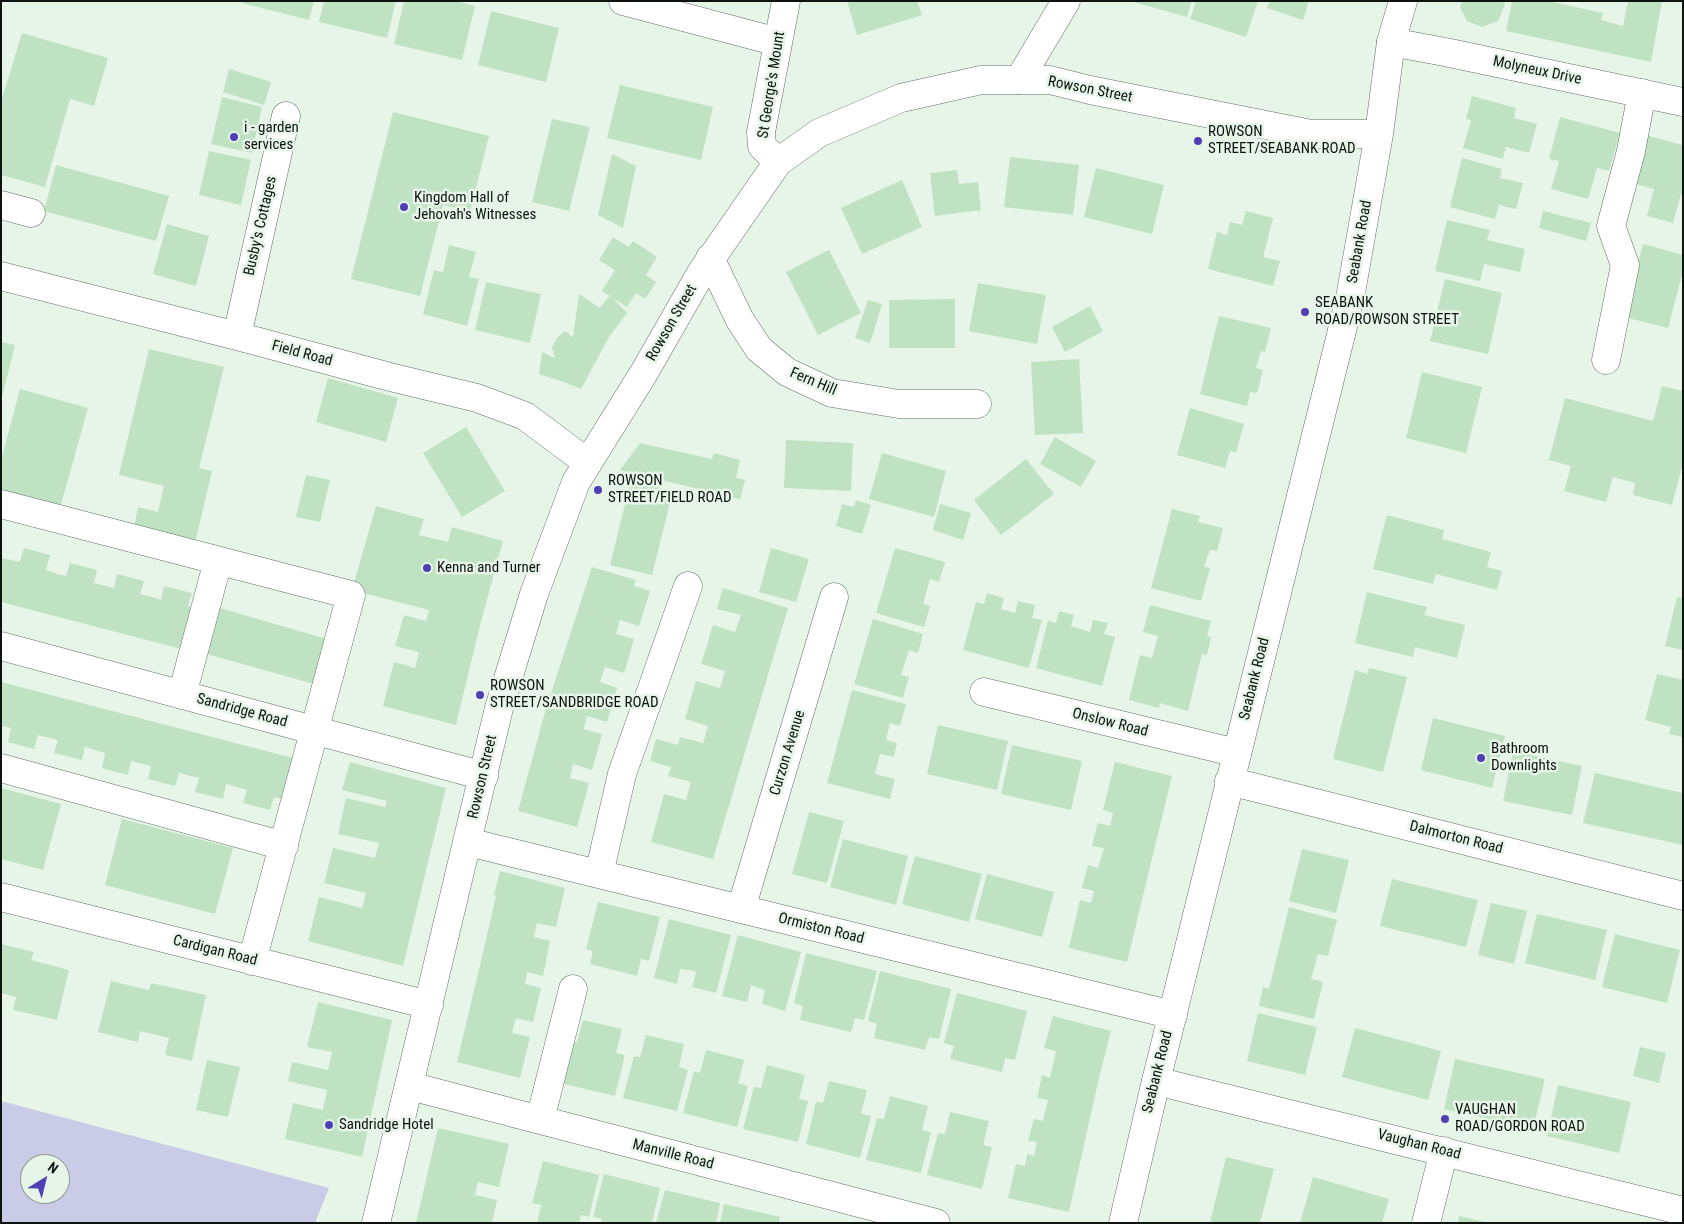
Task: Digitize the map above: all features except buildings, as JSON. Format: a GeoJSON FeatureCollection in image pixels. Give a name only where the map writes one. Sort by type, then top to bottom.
{"type":"FeatureCollection","features":[{"type":"Feature","properties":{"kind":"street"},"geometry":{"type":"LineString","coordinates":[[624,1],[778,42]]}},
{"type":"Feature","properties":{"kind":"street","name":"St George's Mount"},"geometry":{"type":"LineString","coordinates":[[778,162],[762,146],[761,132],[786,1]]}},
{"type":"Feature","properties":{"kind":"street"},"geometry":{"type":"LineString","coordinates":[[1020,80],[1066,1]]}},
{"type":"Feature","properties":{"kind":"street"},"geometry":{"type":"LineString","coordinates":[[1379,134],[1391,42],[1403,1]]}},
{"type":"Feature","properties":{"kind":"street","name":"Molyneux Drive"},"geometry":{"type":"LineString","coordinates":[[1391,42],[1642,93],[1681,96]]}},
{"type":"Feature","properties":{"kind":"street","name":"Rowson Street"},"geometry":{"type":"LineString","coordinates":[[376,1223],[500,708],[534,594],[576,482],[710,258],[778,162],[819,133],[900,98],[981,80],[1050,80],[1311,134],[1379,134]]}},
{"type":"Feature","properties":{"kind":"street"},"geometry":{"type":"LineString","coordinates":[[1606,360],[1625,265],[1610,226],[1631,152],[1642,93]]}},
{"type":"Feature","properties":{"kind":"street","name":"Busby's Cottages"},"geometry":{"type":"LineString","coordinates":[[237,336],[286,116]]}},
{"type":"Feature","properties":{"kind":"street","name":"Seabank Road"},"geometry":{"type":"LineString","coordinates":[[1123,1223],[1229,781],[1350,298],[1379,134]]}},
{"type":"Feature","properties":{"kind":"street"},"geometry":{"type":"LineString","coordinates":[[1,205],[31,213]]}},
{"type":"Feature","properties":{"kind":"street","name":"Fern Hill"},"geometry":{"type":"LineString","coordinates":[[710,258],[740,320],[759,349],[787,372],[832,393],[899,404],[977,404]]}},
{"type":"Feature","properties":{"kind":"street","name":"Field Road"},"geometry":{"type":"LineString","coordinates":[[1,276],[477,398],[525,416],[588,463]]}},
{"type":"Feature","properties":{"kind":"street"},"geometry":{"type":"LineString","coordinates":[[1,504],[352,595],[252,961]]}},
{"type":"Feature","properties":{"kind":"street"},"geometry":{"type":"LineString","coordinates":[[182,696],[218,561]]}},
{"type":"Feature","properties":{"kind":"street"},"geometry":{"type":"LineString","coordinates":[[599,874],[622,774],[688,586]]}},
{"type":"Feature","properties":{"kind":"street","name":"Curzon Avenue"},"geometry":{"type":"LineString","coordinates":[[741,909],[834,597]]}},
{"type":"Feature","properties":{"kind":"street","name":"Sandridge Road"},"geometry":{"type":"LineString","coordinates":[[1,646],[484,776]]}},
{"type":"Feature","properties":{"kind":"street","name":"Onslow Road"},"geometry":{"type":"LineString","coordinates":[[984,692],[1236,753]]}},
{"type":"Feature","properties":{"kind":"street"},"geometry":{"type":"LineString","coordinates":[[1,768],[284,846]]}},
{"type":"Feature","properties":{"kind":"street","name":"Dalmorton Road"},"geometry":{"type":"LineString","coordinates":[[1229,781],[1683,896]]}},
{"type":"Feature","properties":{"kind":"street","name":"Ormiston Road"},"geometry":{"type":"LineString","coordinates":[[468,842],[1173,1015]]}},
{"type":"Feature","properties":{"kind":"street","name":"Cardigan Road"},"geometry":{"type":"LineString","coordinates":[[1,897],[429,1005]]}},
{"type":"Feature","properties":{"kind":"street"},"geometry":{"type":"LineString","coordinates":[[540,1120],[573,989]]}},
{"type":"Feature","properties":{"kind":"street","name":"Vaughan Road"},"geometry":{"type":"LineString","coordinates":[[1156,1081],[1683,1211]]}},
{"type":"Feature","properties":{"kind":"street","name":"Manville Road"},"geometry":{"type":"LineString","coordinates":[[410,1086],[936,1223]]}},
{"type":"Feature","properties":{"kind":"street"},"geometry":{"type":"LineString","coordinates":[[1426,1223],[1444,1151]]}},
{"type":"Feature","properties":{"kind":"shaded area"},"geometry":{"type":"Polygon","coordinates":[[[1,1101],[329,1188],[315,1223],[1,1223],[1,1101]]]}},
{"type":"Feature","properties":{"kind":"place","name":"i - garden services"},"geometry":{"type":"Point","coordinates":[234,137]}},
{"type":"Feature","properties":{"kind":"place","name":"ROWSON STREET/SEABANK ROAD"},"geometry":{"type":"Point","coordinates":[1198,141]}},
{"type":"Feature","properties":{"kind":"place","name":"Kingdom Hall of Jehovah's Witnesses"},"geometry":{"type":"Point","coordinates":[404,207]}},
{"type":"Feature","properties":{"kind":"place","name":"SEABANK ROAD/ROWSON STREET"},"geometry":{"type":"Point","coordinates":[1305,312]}},
{"type":"Feature","properties":{"kind":"place","name":"ROWSON STREET/FIELD ROAD"},"geometry":{"type":"Point","coordinates":[598,490]}},
{"type":"Feature","properties":{"kind":"place","name":"Kenna and Turner"},"geometry":{"type":"Point","coordinates":[427,568]}},
{"type":"Feature","properties":{"kind":"place","name":"ROWSON STREET/SANDBRIDGE ROAD"},"geometry":{"type":"Point","coordinates":[480,695]}},
{"type":"Feature","properties":{"kind":"place","name":"Bathroom Downlights"},"geometry":{"type":"Point","coordinates":[1481,758]}},
{"type":"Feature","properties":{"kind":"place","name":"VAUGHAN ROAD/GORDON ROAD"},"geometry":{"type":"Point","coordinates":[1445,1119]}},
{"type":"Feature","properties":{"kind":"place","name":"Sandridge Hotel"},"geometry":{"type":"Point","coordinates":[329,1125]}}]}
